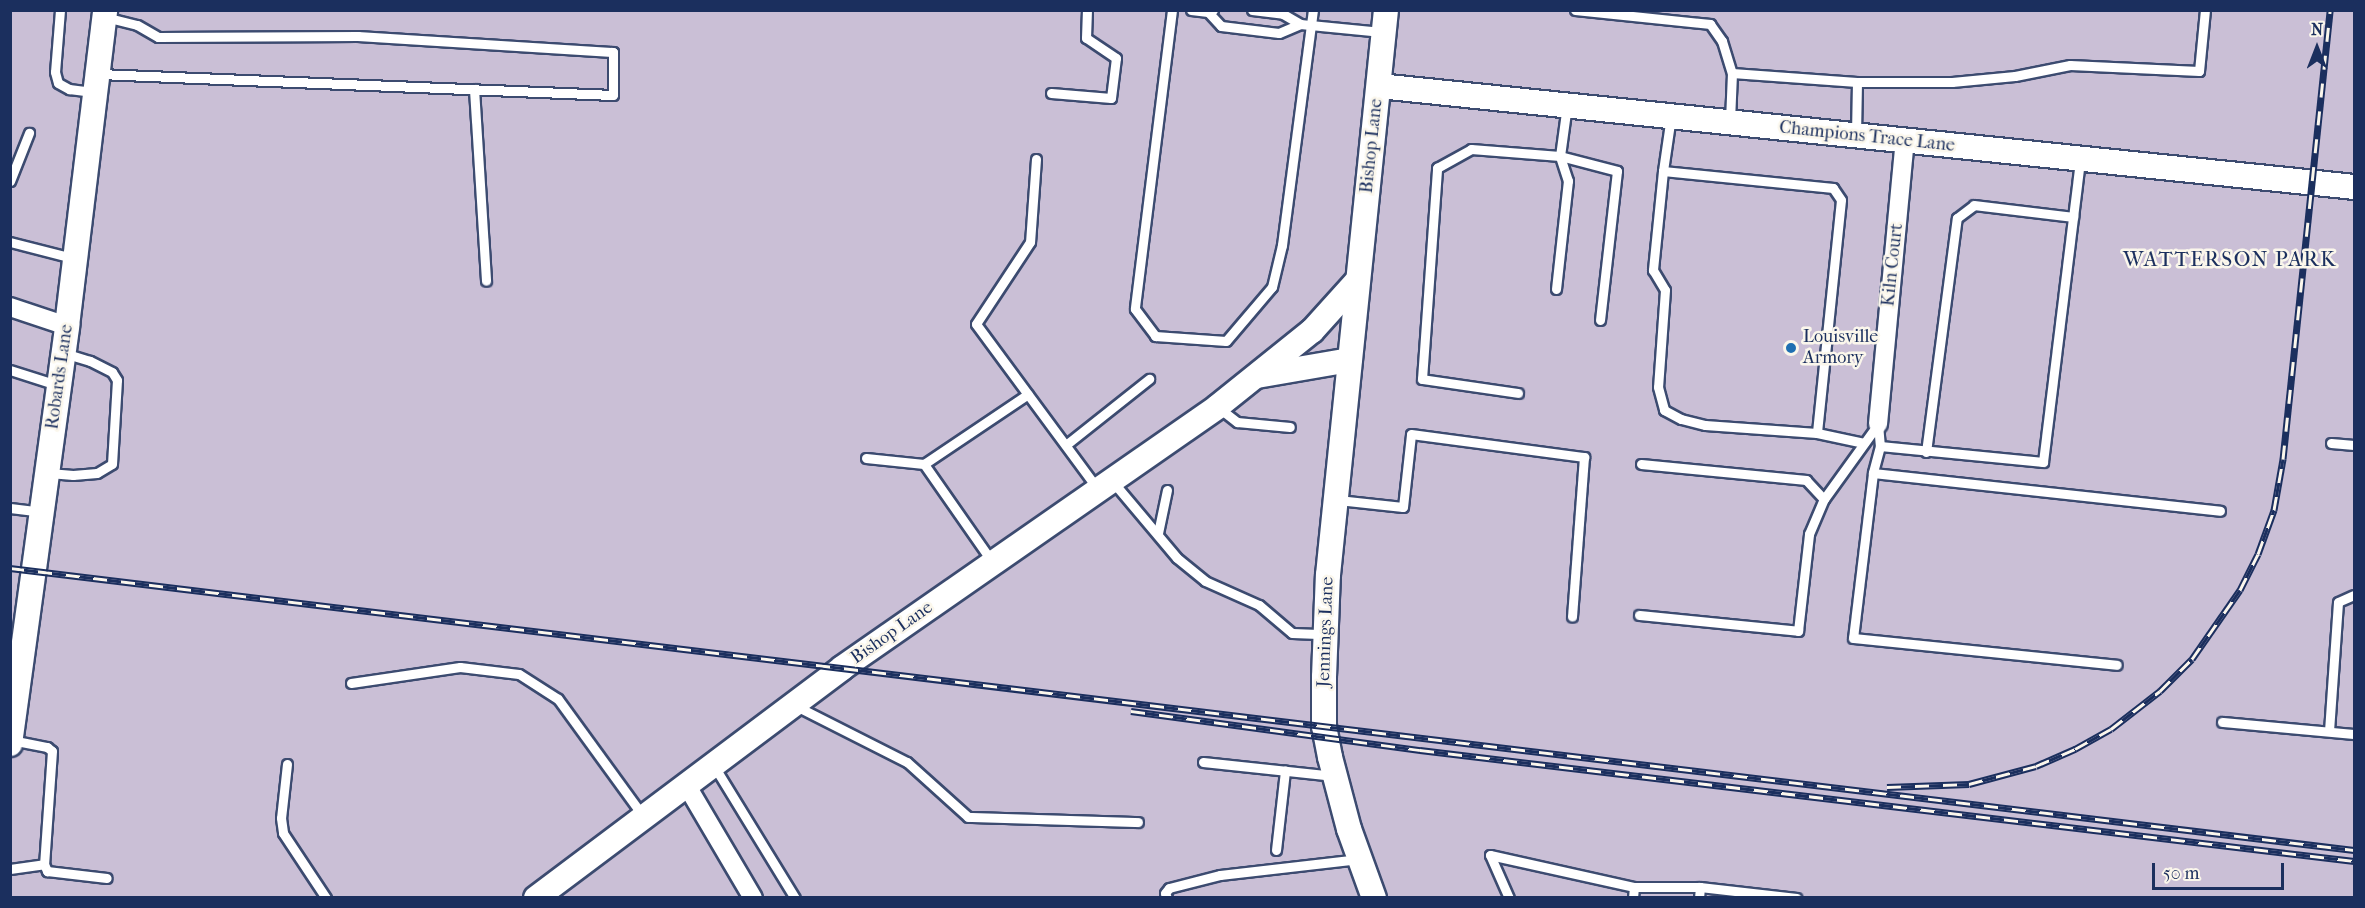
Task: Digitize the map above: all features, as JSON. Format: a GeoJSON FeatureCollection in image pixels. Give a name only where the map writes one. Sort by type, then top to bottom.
{"type":"FeatureCollection","features":[{"type":"Feature","properties":{"kind":"street","name":"Robards Lane"},"geometry":{"type":"LineString","coordinates":[[11,742],[13,706],[64,353],[104,14]]}},
{"type":"Feature","properties":{"kind":"street","name":"Bishop Lane"},"geometry":{"type":"LineString","coordinates":[[1350,360],[1385,21]]}},
{"type":"Feature","properties":{"kind":"street","name":"Champions Trace Lane"},"geometry":{"type":"LineString","coordinates":[[1379,86],[2355,187]]}},
{"type":"Feature","properties":{"kind":"street","name":"Kiln Court"},"geometry":{"type":"LineString","coordinates":[[1878,424],[1905,141]]}},
{"type":"Feature","properties":{"kind":"street","name":"Bishop Lane"},"geometry":{"type":"LineString","coordinates":[[536,897],[794,705],[1217,407],[1312,331],[1357,281]]}},
{"type":"Feature","properties":{"kind":"street"},"geometry":{"type":"LineString","coordinates":[[10,307],[67,327]]}},
{"type":"Feature","properties":{"kind":"street"},"geometry":{"type":"LineString","coordinates":[[1254,376],[1350,360]]}},
{"type":"Feature","properties":{"kind":"street","name":"Jennings Lane"},"geometry":{"type":"LineString","coordinates":[[1350,360],[1335,500],[1325,634],[1324,726],[1335,776],[1359,859],[1374,897]]}},
{"type":"Feature","properties":{"kind":"street"},"geometry":{"type":"LineString","coordinates":[[687,786],[753,897]]}},
{"type":"Feature","properties":{"kind":"lane"},"geometry":{"type":"LineString","coordinates":[[60,10],[55,72],[58,83],[69,89],[96,83],[474,89],[613,95],[613,52],[358,36],[158,37],[137,25],[104,14]]}},
{"type":"Feature","properties":{"kind":"lane"},"geometry":{"type":"LineString","coordinates":[[1051,93],[1112,98],[1116,57],[1086,38],[1087,10]]}},
{"type":"Feature","properties":{"kind":"lane"},"geometry":{"type":"LineString","coordinates":[[1172,10],[1134,309],[1155,336],[1226,341],[1272,287],[1282,245],[1313,25],[1313,10]]}},
{"type":"Feature","properties":{"kind":"lane"},"geometry":{"type":"LineString","coordinates":[[1191,10],[1211,11],[1221,26],[1279,33],[1300,24]]}},
{"type":"Feature","properties":{"kind":"lane"},"geometry":{"type":"LineString","coordinates":[[1252,10],[1283,14],[1300,24],[1385,21]]}},
{"type":"Feature","properties":{"kind":"lane"},"geometry":{"type":"LineString","coordinates":[[1575,10],[1710,24],[1722,41],[1732,73],[1730,122]]}},
{"type":"Feature","properties":{"kind":"lane"},"geometry":{"type":"LineString","coordinates":[[1732,73],[1857,82],[1952,82],[2015,76],[2070,65],[2199,71],[2205,10]]}},
{"type":"Feature","properties":{"kind":"lane"},"geometry":{"type":"LineString","coordinates":[[1856,136],[1857,82]]}},
{"type":"Feature","properties":{"kind":"lane"},"geometry":{"type":"LineString","coordinates":[[474,89],[486,281]]}},
{"type":"Feature","properties":{"kind":"lane"},"geometry":{"type":"LineString","coordinates":[[1556,289],[1568,181],[1560,156],[1567,105]]}},
{"type":"Feature","properties":{"kind":"lane"},"geometry":{"type":"LineString","coordinates":[[1671,116],[1653,270],[1665,290],[1658,387],[1664,410],[1681,419],[1705,425],[1817,433],[1864,443]]}},
{"type":"Feature","properties":{"kind":"lane"},"geometry":{"type":"LineString","coordinates":[[10,181],[29,133]]}},
{"type":"Feature","properties":{"kind":"lane"},"geometry":{"type":"LineString","coordinates":[[1518,393],[1422,379],[1437,168],[1471,149],[1560,156],[1617,171],[1600,320]]}},
{"type":"Feature","properties":{"kind":"lane"},"geometry":{"type":"LineString","coordinates":[[1036,159],[1029,242],[976,324],[1067,444],[1105,485],[1158,533],[1177,558],[1205,581],[1259,605],[1292,633],[1325,634]]}},
{"type":"Feature","properties":{"kind":"lane"},"geometry":{"type":"LineString","coordinates":[[1880,446],[2043,462],[2080,159]]}},
{"type":"Feature","properties":{"kind":"lane"},"geometry":{"type":"LineString","coordinates":[[1663,171],[1833,189],[1841,201],[1817,433]]}},
{"type":"Feature","properties":{"kind":"lane"},"geometry":{"type":"LineString","coordinates":[[1926,452],[1957,218],[1974,206],[2073,217]]}},
{"type":"Feature","properties":{"kind":"lane"},"geometry":{"type":"LineString","coordinates":[[10,242],[75,258]]}},
{"type":"Feature","properties":{"kind":"lane"},"geometry":{"type":"LineString","coordinates":[[47,472],[73,475],[97,473],[112,464],[117,380],[112,372],[90,361],[64,353]]}},
{"type":"Feature","properties":{"kind":"lane"},"geometry":{"type":"LineString","coordinates":[[10,370],[59,386]]}},
{"type":"Feature","properties":{"kind":"lane"},"geometry":{"type":"LineString","coordinates":[[1067,444],[1149,379]]}},
{"type":"Feature","properties":{"kind":"lane"},"geometry":{"type":"LineString","coordinates":[[866,458],[924,464],[1028,394]]}},
{"type":"Feature","properties":{"kind":"lane"},"geometry":{"type":"LineString","coordinates":[[1217,407],[1237,422],[1290,427]]}},
{"type":"Feature","properties":{"kind":"lane"},"geometry":{"type":"LineString","coordinates":[[1639,615],[1798,631],[1809,534],[1824,499],[1878,424]]}},
{"type":"Feature","properties":{"kind":"lane"},"geometry":{"type":"LineString","coordinates":[[1878,424],[1880,446],[1873,473],[1853,638],[2117,665]]}},
{"type":"Feature","properties":{"kind":"lane"},"geometry":{"type":"LineString","coordinates":[[1335,500],[1403,507],[1411,434],[1584,457],[1572,617]]}},
{"type":"Feature","properties":{"kind":"lane"},"geometry":{"type":"LineString","coordinates":[[2331,443],[2355,445]]}},
{"type":"Feature","properties":{"kind":"lane"},"geometry":{"type":"LineString","coordinates":[[924,464],[993,563]]}},
{"type":"Feature","properties":{"kind":"lane"},"geometry":{"type":"LineString","coordinates":[[1641,465],[1806,480],[1824,499]]}},
{"type":"Feature","properties":{"kind":"lane"},"geometry":{"type":"LineString","coordinates":[[1873,473],[2220,511]]}},
{"type":"Feature","properties":{"kind":"lane"},"geometry":{"type":"LineString","coordinates":[[1158,533],[1167,490]]}},
{"type":"Feature","properties":{"kind":"lane"},"geometry":{"type":"LineString","coordinates":[[10,508],[41,512]]}},
{"type":"Feature","properties":{"kind":"lane"},"geometry":{"type":"LineString","coordinates":[[2329,731],[2338,603],[2355,595]]}},
{"type":"Feature","properties":{"kind":"lane"},"geometry":{"type":"LineString","coordinates":[[351,683],[460,667],[519,674],[558,699],[644,818]]}},
{"type":"Feature","properties":{"kind":"lane"},"geometry":{"type":"LineString","coordinates":[[794,705],[907,762],[968,817],[1138,822]]}},
{"type":"Feature","properties":{"kind":"lane"},"geometry":{"type":"LineString","coordinates":[[2222,722],[2355,734]]}},
{"type":"Feature","properties":{"kind":"lane"},"geometry":{"type":"LineString","coordinates":[[11,742],[47,747],[52,751],[44,864],[47,871],[107,878]]}},
{"type":"Feature","properties":{"kind":"lane"},"geometry":{"type":"LineString","coordinates":[[1203,762],[1335,776]]}},
{"type":"Feature","properties":{"kind":"lane"},"geometry":{"type":"LineString","coordinates":[[286,764],[281,818],[283,833],[326,897]]}},
{"type":"Feature","properties":{"kind":"lane"},"geometry":{"type":"LineString","coordinates":[[714,766],[795,897]]}},
{"type":"Feature","properties":{"kind":"lane"},"geometry":{"type":"LineString","coordinates":[[1276,850],[1285,771]]}},
{"type":"Feature","properties":{"kind":"lane"},"geometry":{"type":"LineString","coordinates":[[1509,897],[1490,855],[1634,887],[1796,897]]}},
{"type":"Feature","properties":{"kind":"lane"},"geometry":{"type":"LineString","coordinates":[[1167,897],[1165,893],[1169,888],[1220,875],[1359,859]]}},
{"type":"Feature","properties":{"kind":"lane"},"geometry":{"type":"LineString","coordinates":[[10,869],[44,864]]}},
{"type":"Feature","properties":{"kind":"lane"},"geometry":{"type":"LineString","coordinates":[[1633,897],[1634,887]]}},
{"type":"Feature","properties":{"kind":"shaded area"},"geometry":{"type":"Polygon","coordinates":[[[11,11],[2354,11],[2354,897],[11,897],[11,11]]]}},
{"type":"Feature","properties":{"kind":"railway"},"geometry":{"type":"LineString","coordinates":[[1887,787],[1969,784],[2036,766],[2075,749],[2111,729],[2160,691],[2192,659],[2240,590],[2258,554],[2274,510],[2283,459],[2330,10]]}},
{"type":"Feature","properties":{"kind":"railway"},"geometry":{"type":"LineString","coordinates":[[10,568],[2354,850]]}},
{"type":"Feature","properties":{"kind":"railway"},"geometry":{"type":"LineString","coordinates":[[1131,711],[1420,750],[2354,861]]}},
{"type":"Feature","properties":{"kind":"place","name":"Louisville Armory"},"geometry":{"type":"Point","coordinates":[1791,348]}},
{"type":"Feature","properties":{"kind":"district","name":"WATTERSON PARK"},"geometry":{"type":"Point","coordinates":[2230,259]}}]}
